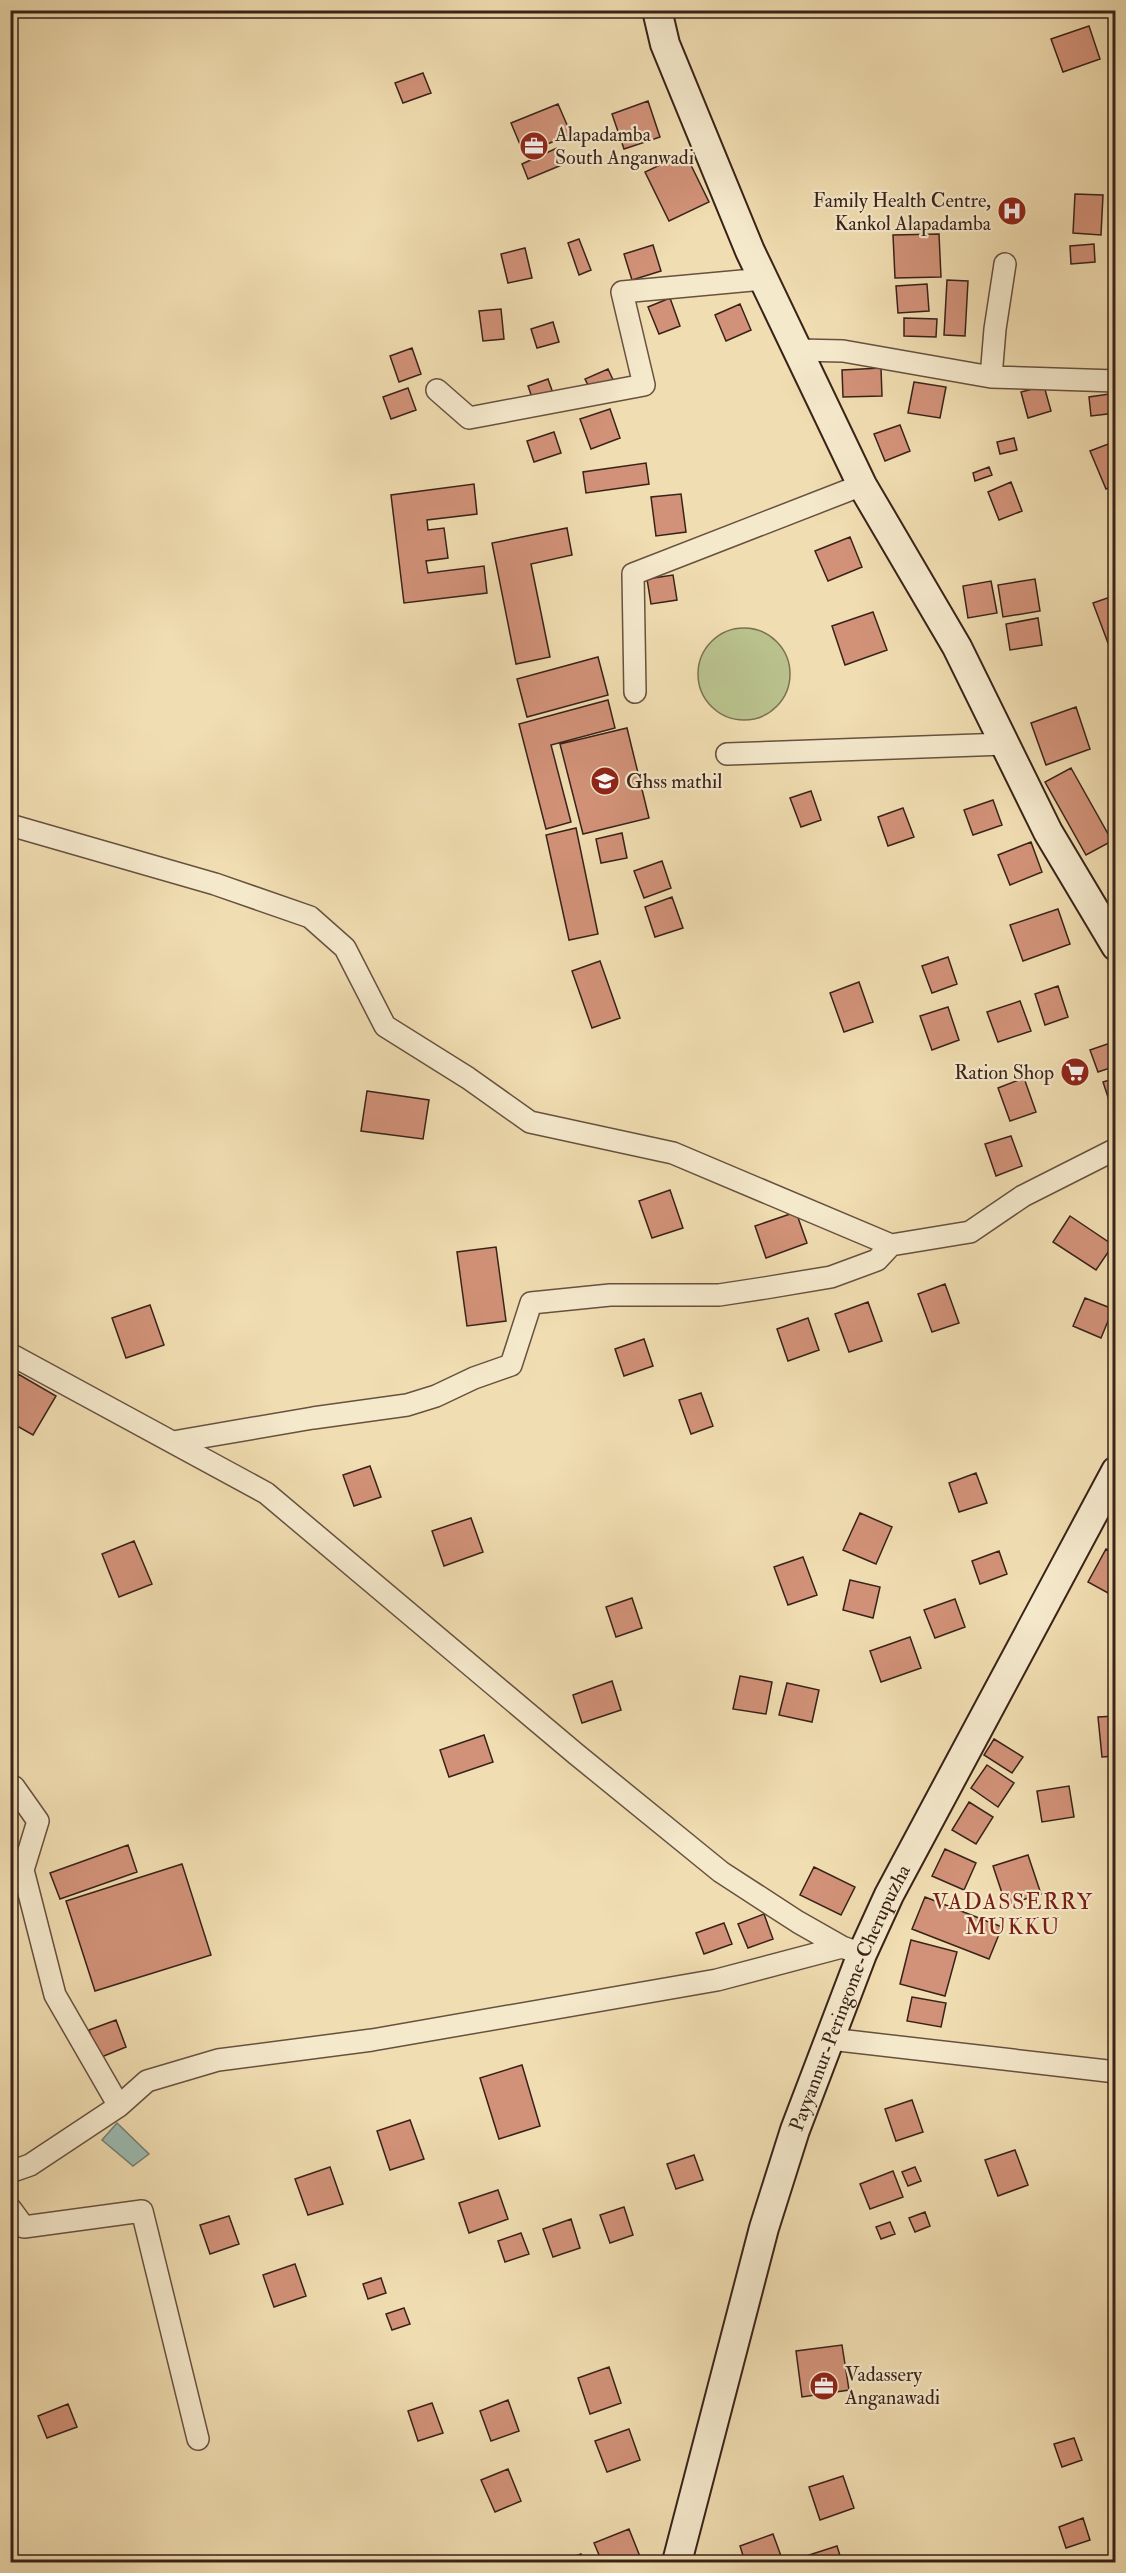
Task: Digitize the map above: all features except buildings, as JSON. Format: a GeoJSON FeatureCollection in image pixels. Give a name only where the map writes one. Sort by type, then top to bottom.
{"type":"FeatureCollection","features":[{"type":"Feature","properties":{"kind":"main road"},"geometry":{"type":"LineString","coordinates":[[657,10],[665,44],[676,73],[750,251],[862,485],[957,647],[1048,832],[1116,946]]}},
{"type":"Feature","properties":{"kind":"main road","name":"Payyannur-Peringome-Cherupuzha"},"geometry":{"type":"LineString","coordinates":[[677,2562],[764,2228],[795,2130],[830,2039],[852,1950],[889,1895],[1116,1471]]}},
{"type":"Feature","properties":{"kind":"street"},"geometry":{"type":"LineString","coordinates":[[992,377],[995,329],[1005,264]]}},
{"type":"Feature","properties":{"kind":"street"},"geometry":{"type":"LineString","coordinates":[[437,390],[469,418],[644,385],[622,292],[764,279]]}},
{"type":"Feature","properties":{"kind":"street"},"geometry":{"type":"LineString","coordinates":[[798,350],[843,351],[992,377],[1116,381]]}},
{"type":"Feature","properties":{"kind":"street"},"geometry":{"type":"LineString","coordinates":[[635,692],[633,574],[862,485]]}},
{"type":"Feature","properties":{"kind":"street"},"geometry":{"type":"LineString","coordinates":[[727,754],[1005,744]]}},
{"type":"Feature","properties":{"kind":"street"},"geometry":{"type":"LineString","coordinates":[[10,825],[215,884],[310,917],[345,948],[385,1026],[468,1078],[530,1122],[673,1153],[891,1245],[970,1232],[1023,1196],[1116,1149]]}},
{"type":"Feature","properties":{"kind":"street"},"geometry":{"type":"LineString","coordinates":[[173,1442],[313,1418],[407,1405],[436,1396],[474,1378],[511,1365],[531,1303],[610,1294],[719,1295],[753,1290],[831,1277],[877,1260],[891,1245]]}},
{"type":"Feature","properties":{"kind":"street"},"geometry":{"type":"LineString","coordinates":[[10,1354],[266,1492],[576,1754],[721,1872],[798,1922],[852,1950]]}},
{"type":"Feature","properties":{"kind":"street"},"geometry":{"type":"LineString","coordinates":[[10,1789],[14,1787],[38,1821],[23,1869],[55,1995],[119,2106]]}},
{"type":"Feature","properties":{"kind":"street"},"geometry":{"type":"LineString","coordinates":[[10,2172],[30,2165],[119,2106],[147,2081],[218,2060],[372,2040],[717,1980],[852,1950]]}},
{"type":"Feature","properties":{"kind":"street"},"geometry":{"type":"LineString","coordinates":[[830,2039],[1116,2072]]}},
{"type":"Feature","properties":{"kind":"street"},"geometry":{"type":"LineString","coordinates":[[10,2208],[24,2227],[142,2211],[198,2439]]}},
{"type":"Feature","properties":{"kind":"green space"},"geometry":{"type":"Polygon","coordinates":[[[744,628],[762,632],[776,642],[786,656],[790,674],[786,692],[776,706],[762,716],[744,720],[726,716],[712,706],[702,692],[698,674],[702,656],[712,642],[726,632],[744,628]]]}},
{"type":"Feature","properties":{"kind":"water"},"geometry":{"type":"Polygon","coordinates":[[[117,2123],[149,2154],[133,2166],[102,2140],[117,2123]]]}},
{"type":"Feature","properties":{"kind":"place","name":"Alapadamba South Anganwadi"},"geometry":{"type":"Point","coordinates":[534,146]}},
{"type":"Feature","properties":{"kind":"place","name":"Family Health Centre, Kankol Alapadamba"},"geometry":{"type":"Point","coordinates":[1012,211]}},
{"type":"Feature","properties":{"kind":"place","name":"Ghss mathil"},"geometry":{"type":"Point","coordinates":[605,781]}},
{"type":"Feature","properties":{"kind":"place","name":"Ration Shop"},"geometry":{"type":"Point","coordinates":[1075,1072]}},
{"type":"Feature","properties":{"kind":"place","name":"Vadassery Anganawadi"},"geometry":{"type":"Point","coordinates":[824,2386]}},
{"type":"Feature","properties":{"kind":"district","name":"VADASSERRY MUKKU"},"geometry":{"type":"Point","coordinates":[1013,1914]}}]}
